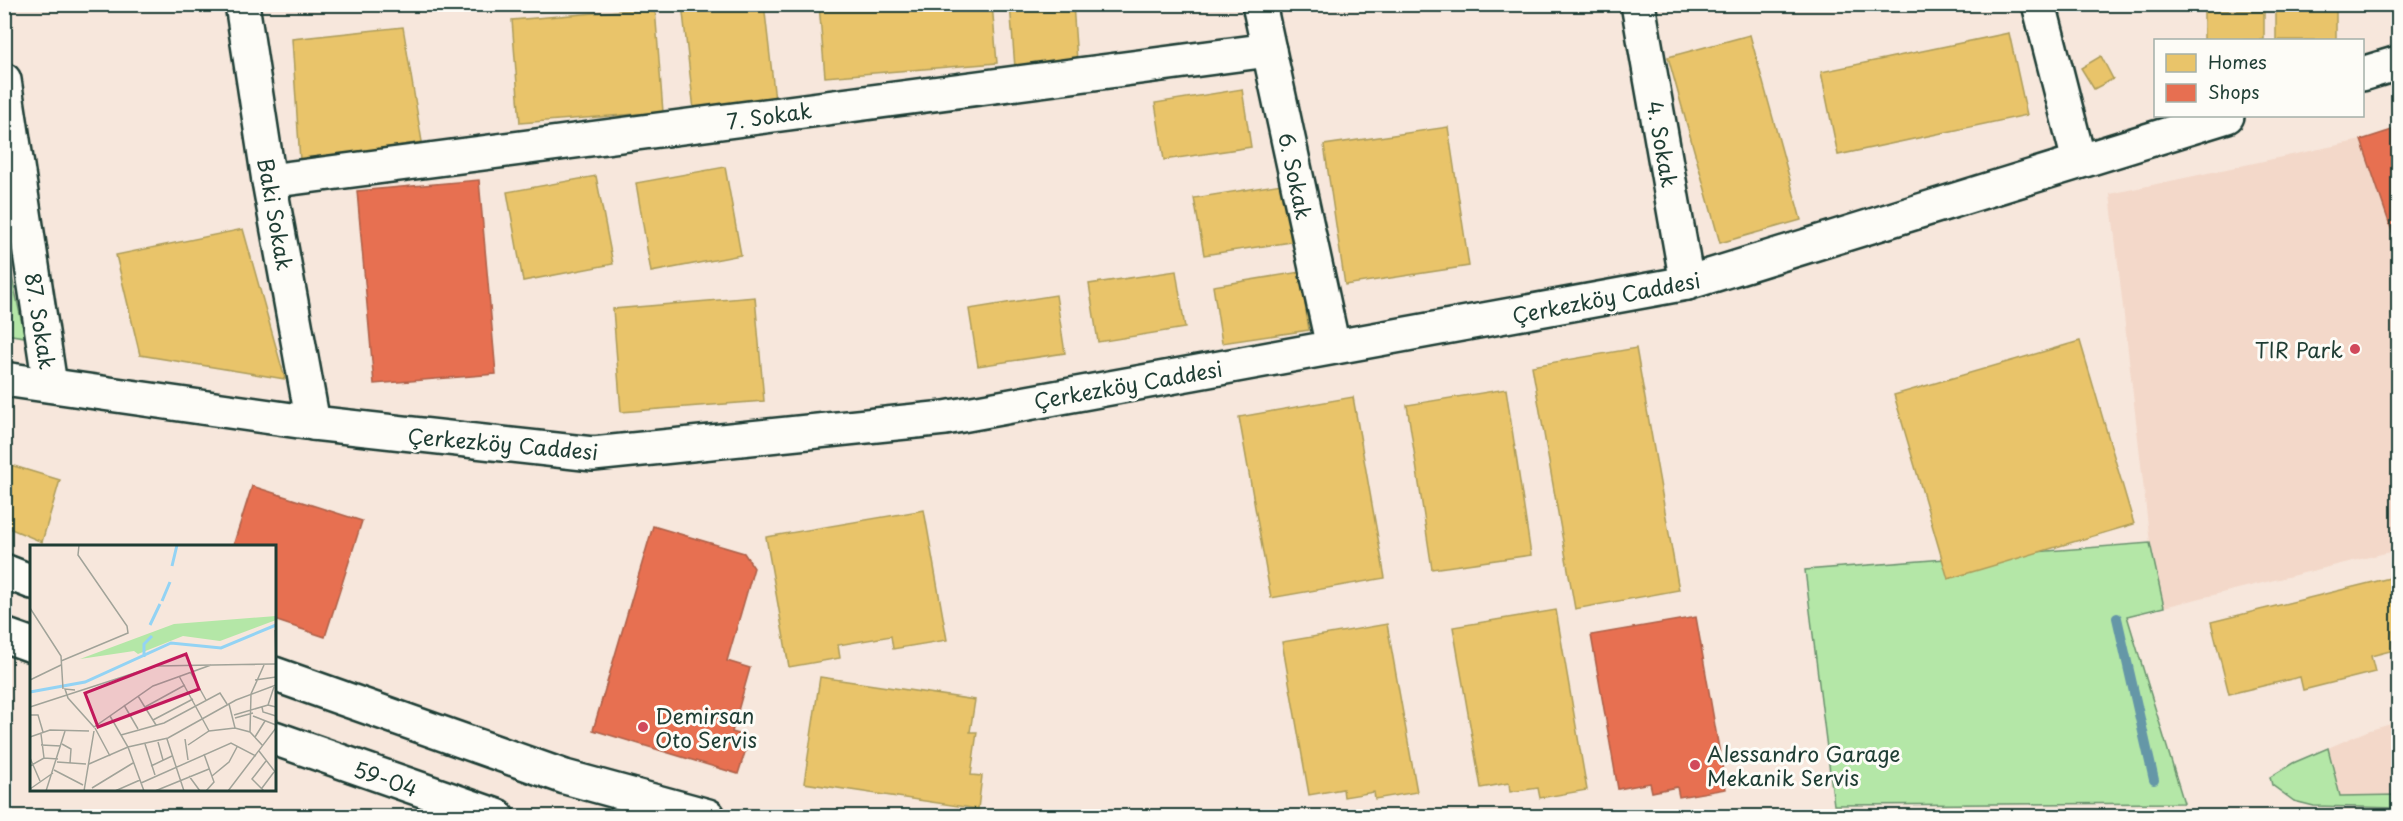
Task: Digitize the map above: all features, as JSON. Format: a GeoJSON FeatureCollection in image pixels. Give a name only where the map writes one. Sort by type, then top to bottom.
{"type":"FeatureCollection","features":[{"type":"Feature","properties":{"kind":"main road","name":"Baki Sokak"},"geometry":{"type":"LineString","coordinates":[[242,4],[269,181],[313,423]]}},
{"type":"Feature","properties":{"kind":"main road","name":"6. Sokak"},"geometry":{"type":"LineString","coordinates":[[1259,4],[1333,347]]}},
{"type":"Feature","properties":{"kind":"main road","name":"4. Sokak"},"geometry":{"type":"LineString","coordinates":[[1638,4],[1687,283]]}},
{"type":"Feature","properties":{"kind":"main road"},"geometry":{"type":"LineString","coordinates":[[2039,4],[2079,161]]}},
{"type":"Feature","properties":{"kind":"main road","name":"7. Sokak"},"geometry":{"type":"LineString","coordinates":[[269,181],[1269,50]]}},
{"type":"Feature","properties":{"kind":"main road"},"geometry":{"type":"LineString","coordinates":[[2364,73],[2398,63]]}},
{"type":"Feature","properties":{"kind":"main road","name":"87. Sokak"},"geometry":{"type":"LineString","coordinates":[[4,80],[50,384]]}},
{"type":"Feature","properties":{"kind":"main road","name":"Çerkezköy Caddesi"},"geometry":{"type":"LineString","coordinates":[[4,379],[313,423],[593,454],[945,418],[1687,283],[2224,117]]}},
{"type":"Feature","properties":{"kind":"main road"},"geometry":{"type":"LineString","coordinates":[[4,571],[30,581]]}},
{"type":"Feature","properties":{"kind":"main road"},"geometry":{"type":"LineString","coordinates":[[4,635],[30,644]]}},
{"type":"Feature","properties":{"kind":"main road"},"geometry":{"type":"LineString","coordinates":[[276,675],[339,699],[565,777],[708,816]]}},
{"type":"Feature","properties":{"kind":"main road","name":"59-04"},"geometry":{"type":"LineString","coordinates":[[276,739],[497,816]]}},
{"type":"Feature","properties":{"kind":"shaded area"},"geometry":{"type":"Polygon","coordinates":[[[2361,140],[2398,249],[2398,550],[2164,607],[2150,543],[2110,194],[2361,140]]]}},
{"type":"Feature","properties":{"kind":"shaded area"},"geometry":{"type":"Polygon","coordinates":[[[2398,722],[2398,795],[2340,797],[2328,748],[2367,731],[2398,722]]]}},
{"type":"Feature","properties":{"kind":"green space"},"geometry":{"type":"Polygon","coordinates":[[[5,245],[25,337],[5,334],[5,245]]]}},
{"type":"Feature","properties":{"kind":"green space"},"geometry":{"type":"Polygon","coordinates":[[[2150,543],[2164,607],[2127,616],[2184,803],[1834,805],[1805,570],[2150,543]]]}},
{"type":"Feature","properties":{"kind":"green space"},"geometry":{"type":"Polygon","coordinates":[[[2328,748],[2340,796],[2398,795],[2398,808],[2314,806],[2294,801],[2272,785],[2270,777],[2293,763],[2328,748]]]}},
{"type":"Feature","properties":{"kind":"building: Homes"},"geometry":{"type":"Polygon","coordinates":[[[682,4],[764,4],[775,100],[694,110],[682,4]]]}},
{"type":"Feature","properties":{"kind":"building: Homes"},"geometry":{"type":"Polygon","coordinates":[[[819,4],[992,4],[997,63],[825,77],[819,4]]]}},
{"type":"Feature","properties":{"kind":"building: Homes"},"geometry":{"type":"Polygon","coordinates":[[[1010,4],[1073,4],[1077,61],[1015,68],[1010,4]]]}},
{"type":"Feature","properties":{"kind":"building: Homes"},"geometry":{"type":"Polygon","coordinates":[[[2276,4],[2336,4],[2336,39],[2276,39],[2276,4]]]}},
{"type":"Feature","properties":{"kind":"building: Homes"},"geometry":{"type":"Polygon","coordinates":[[[655,8],[663,112],[520,123],[512,20],[655,8]]]}},
{"type":"Feature","properties":{"kind":"building: Homes"},"geometry":{"type":"Polygon","coordinates":[[[2204,10],[2264,11],[2264,39],[2204,39],[2204,10]]]}},
{"type":"Feature","properties":{"kind":"building: Homes"},"geometry":{"type":"Polygon","coordinates":[[[403,27],[422,142],[300,161],[292,39],[403,27]]]}},
{"type":"Feature","properties":{"kind":"building: Homes"},"geometry":{"type":"Polygon","coordinates":[[[2009,33],[2027,115],[1838,155],[1821,72],[2009,33]]]}},
{"type":"Feature","properties":{"kind":"building: Homes"},"geometry":{"type":"Polygon","coordinates":[[[1750,35],[1801,220],[1720,243],[1668,57],[1750,35]]]}},
{"type":"Feature","properties":{"kind":"building: Homes"},"geometry":{"type":"Polygon","coordinates":[[[2101,56],[2113,79],[2094,89],[2081,68],[2101,56]]]}},
{"type":"Feature","properties":{"kind":"building: Homes"},"geometry":{"type":"Polygon","coordinates":[[[1242,89],[1251,147],[1164,160],[1155,103],[1242,89]]]}},
{"type":"Feature","properties":{"kind":"building: Homes"},"geometry":{"type":"Polygon","coordinates":[[[1448,127],[1469,266],[1345,285],[1324,145],[1448,127]]]}},
{"type":"Feature","properties":{"kind":"building: Homes"},"geometry":{"type":"Polygon","coordinates":[[[725,167],[741,255],[651,272],[636,183],[725,167]]]}},
{"type":"Feature","properties":{"kind":"building: Homes"},"geometry":{"type":"Polygon","coordinates":[[[596,176],[613,264],[523,281],[507,192],[596,176]]]}},
{"type":"Feature","properties":{"kind":"building: Homes"},"geometry":{"type":"Polygon","coordinates":[[[1282,184],[1291,242],[1204,255],[1194,198],[1282,184]]]}},
{"type":"Feature","properties":{"kind":"building: Homes"},"geometry":{"type":"Polygon","coordinates":[[[243,229],[285,379],[140,355],[116,255],[243,229]]]}},
{"type":"Feature","properties":{"kind":"building: Homes"},"geometry":{"type":"Polygon","coordinates":[[[1176,271],[1185,328],[1098,342],[1089,284],[1176,271]]]}},
{"type":"Feature","properties":{"kind":"building: Homes"},"geometry":{"type":"Polygon","coordinates":[[[1300,272],[1309,330],[1222,343],[1213,286],[1300,272]]]}},
{"type":"Feature","properties":{"kind":"building: Homes"},"geometry":{"type":"Polygon","coordinates":[[[1056,295],[1065,353],[978,366],[969,309],[1056,295]]]}},
{"type":"Feature","properties":{"kind":"building: Homes"},"geometry":{"type":"Polygon","coordinates":[[[755,297],[764,401],[621,412],[613,309],[755,297]]]}},
{"type":"Feature","properties":{"kind":"building: Homes"},"geometry":{"type":"Polygon","coordinates":[[[2080,341],[2134,524],[1948,579],[1894,395],[2080,341]]]}},
{"type":"Feature","properties":{"kind":"building: Homes"},"geometry":{"type":"Polygon","coordinates":[[[1636,348],[1679,590],[1575,609],[1532,366],[1636,348]]]}},
{"type":"Feature","properties":{"kind":"building: Homes"},"geometry":{"type":"Polygon","coordinates":[[[1506,389],[1531,555],[1432,569],[1407,405],[1506,389]]]}},
{"type":"Feature","properties":{"kind":"building: Homes"},"geometry":{"type":"Polygon","coordinates":[[[1353,397],[1385,578],[1271,598],[1239,417],[1353,397]]]}},
{"type":"Feature","properties":{"kind":"building: Homes"},"geometry":{"type":"Polygon","coordinates":[[[4,463],[60,480],[42,542],[4,526],[4,463]]]}},
{"type":"Feature","properties":{"kind":"building: Homes"},"geometry":{"type":"Polygon","coordinates":[[[924,510],[947,640],[893,649],[891,636],[838,645],[840,658],[789,667],[766,537],[924,510]]]}},
{"type":"Feature","properties":{"kind":"building: Homes"},"geometry":{"type":"Polygon","coordinates":[[[2398,576],[2398,649],[2371,656],[2375,672],[2303,690],[2300,677],[2229,694],[2211,622],[2398,576]]]}},
{"type":"Feature","properties":{"kind":"building: Homes"},"geometry":{"type":"Polygon","coordinates":[[[1556,610],[1587,790],[1540,798],[1538,788],[1510,792],[1509,783],[1481,788],[1453,627],[1556,610]]]}},
{"type":"Feature","properties":{"kind":"building: Homes"},"geometry":{"type":"Polygon","coordinates":[[[1387,624],[1417,792],[1375,799],[1374,792],[1344,797],[1343,789],[1309,795],[1282,642],[1387,624]]]}},
{"type":"Feature","properties":{"kind":"building: Homes"},"geometry":{"type":"Polygon","coordinates":[[[820,677],[975,700],[970,732],[977,732],[971,775],[982,776],[978,809],[804,783],[820,677]]]}},
{"type":"Feature","properties":{"kind":"building: Shops"},"geometry":{"type":"Polygon","coordinates":[[[2398,128],[2398,249],[2361,140],[2398,128]]]}},
{"type":"Feature","properties":{"kind":"building: Shops"},"geometry":{"type":"Polygon","coordinates":[[[479,180],[496,374],[374,384],[357,191],[479,180]]]}},
{"type":"Feature","properties":{"kind":"building: Shops"},"geometry":{"type":"Polygon","coordinates":[[[252,486],[362,521],[325,637],[276,621],[276,545],[233,545],[252,486]]]}},
{"type":"Feature","properties":{"kind":"building: Shops"},"geometry":{"type":"Polygon","coordinates":[[[653,526],[744,553],[754,568],[727,661],[750,668],[732,732],[750,737],[738,774],[593,730],[653,526]]]}},
{"type":"Feature","properties":{"kind":"building: Shops"},"geometry":{"type":"Polygon","coordinates":[[[1696,617],[1726,789],[1679,797],[1677,787],[1652,792],[1650,783],[1618,789],[1591,635],[1696,617]]]}},
{"type":"Feature","properties":{"kind":"waterway"},"geometry":{"type":"LineString","coordinates":[[2117,618],[2154,780]]}},
{"type":"Feature","properties":{"kind":"place","name":"TIR Park"},"geometry":{"type":"Point","coordinates":[2355,349]}},
{"type":"Feature","properties":{"kind":"place","name":"Demirsan Oto Servis"},"geometry":{"type":"Point","coordinates":[643,727]}},
{"type":"Feature","properties":{"kind":"place","name":"Alessandro Garage Mekanik Servis"},"geometry":{"type":"Point","coordinates":[1695,765]}}]}
